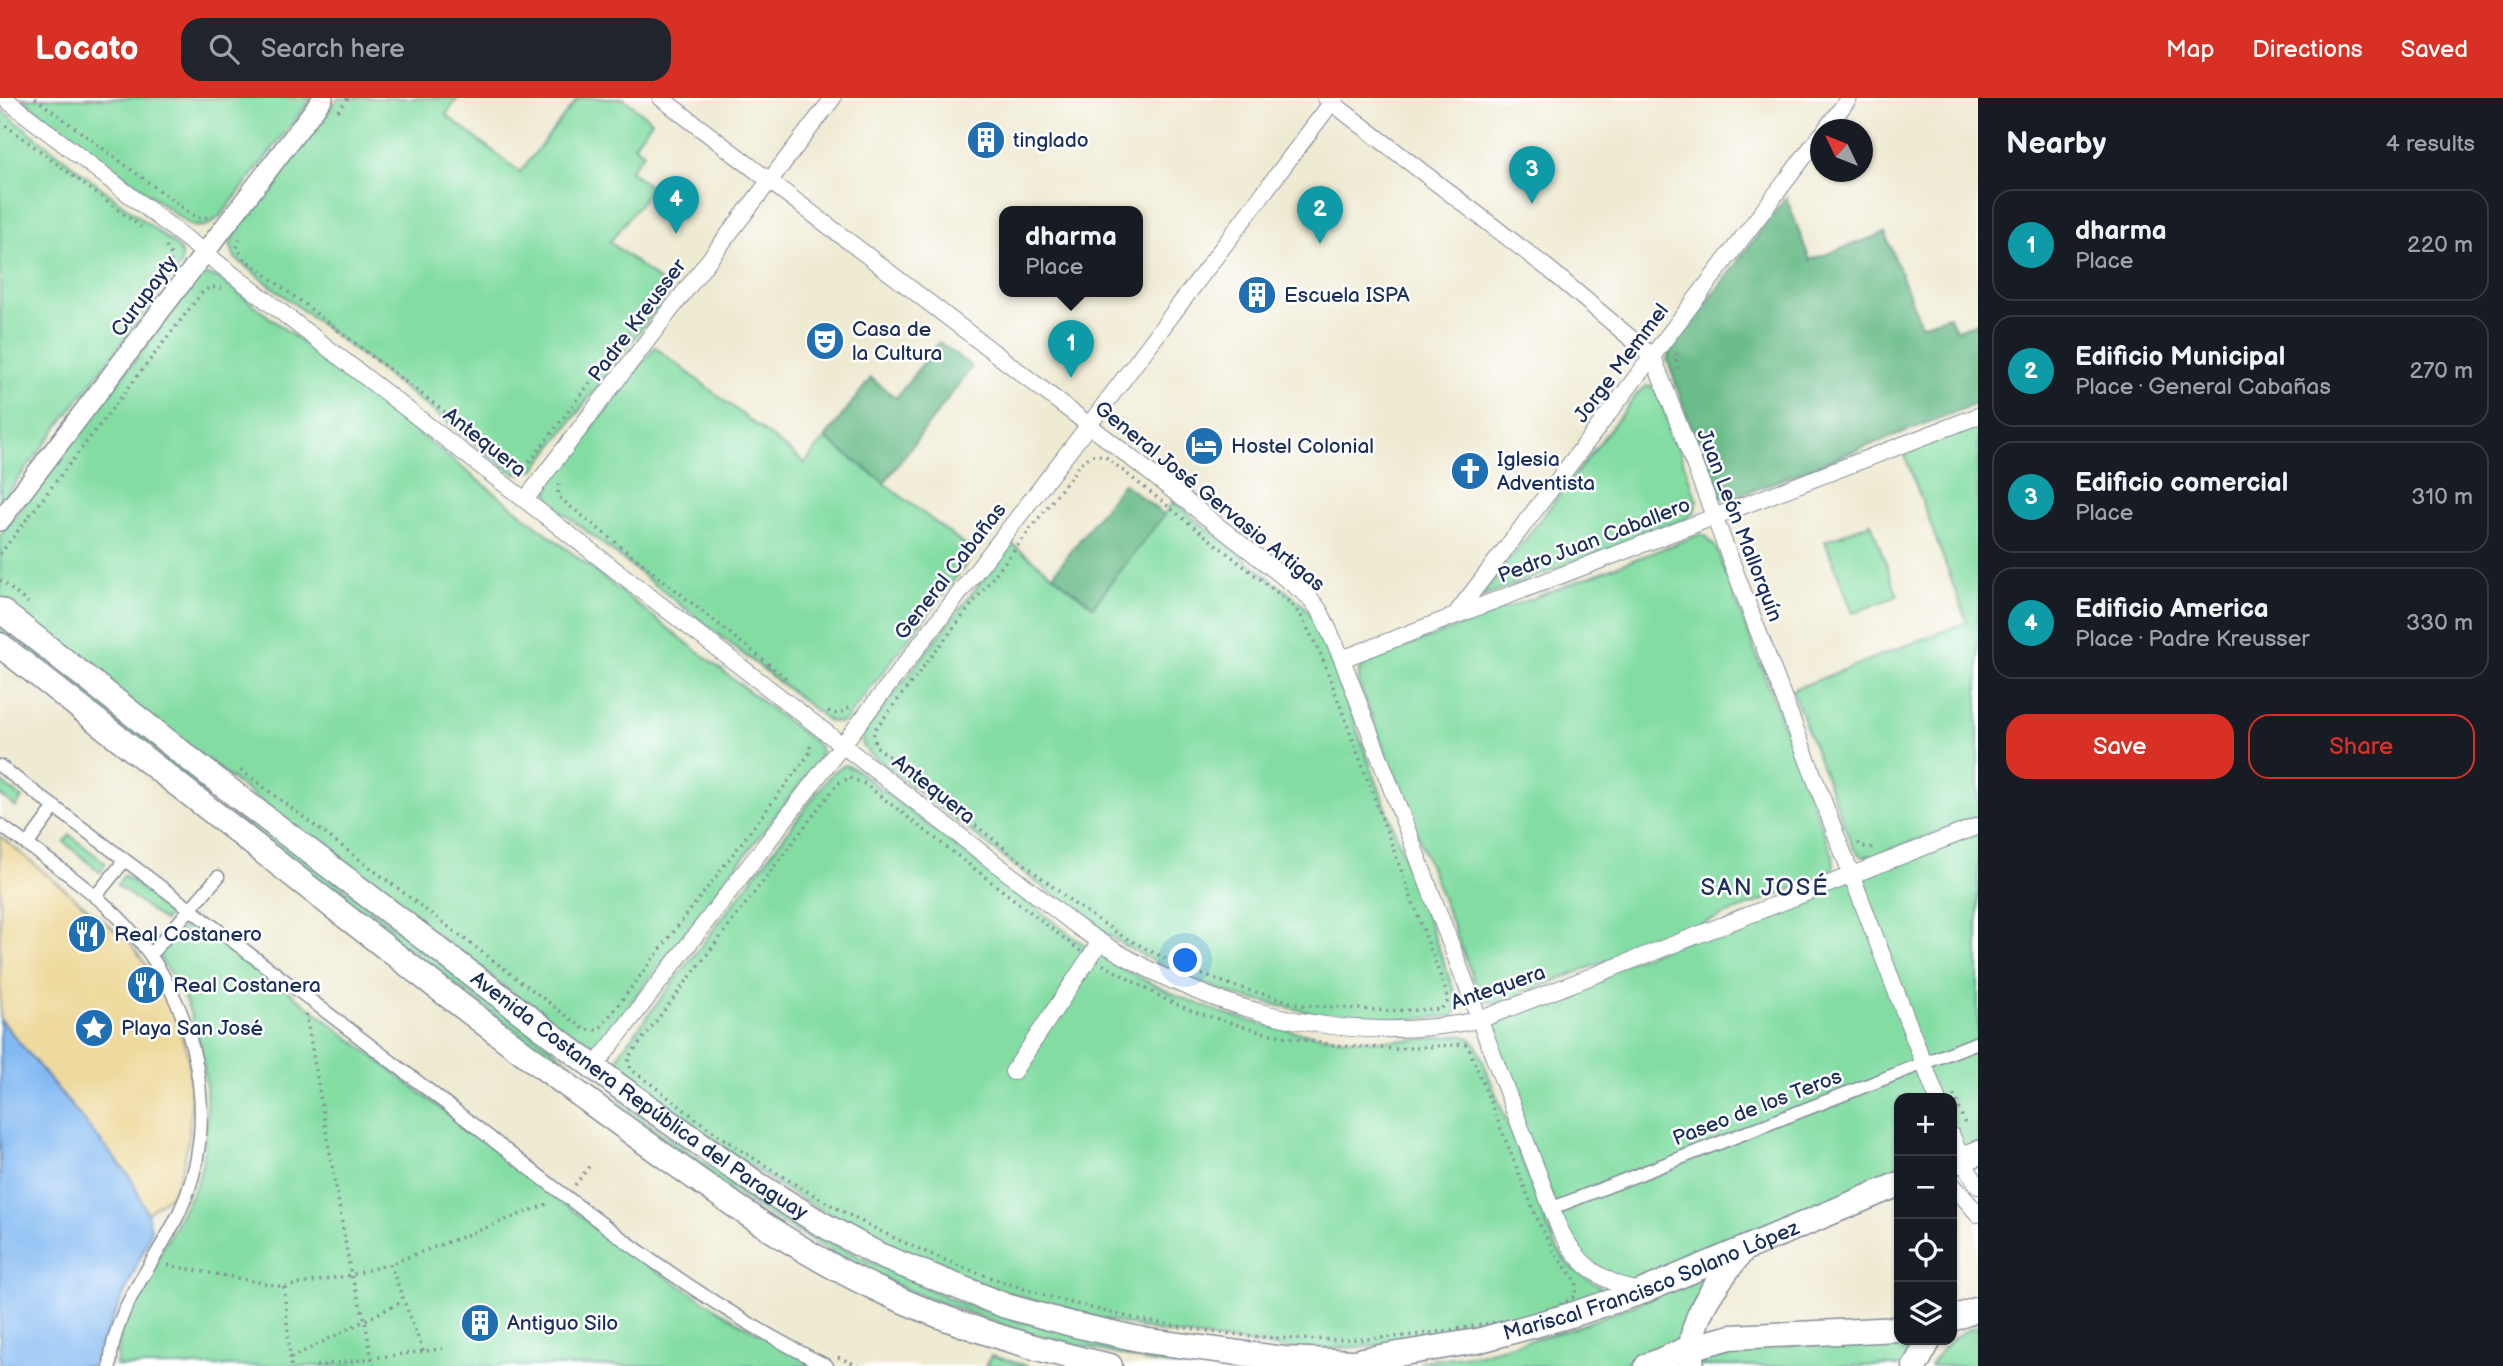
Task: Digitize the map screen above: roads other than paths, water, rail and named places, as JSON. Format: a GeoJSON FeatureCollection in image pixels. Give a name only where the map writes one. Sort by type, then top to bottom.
{"type":"FeatureCollection","features":[{"type":"Feature","properties":{"kind":"main road","name":"Avenida Costanera República del Paraguay"},"geometry":{"type":"LineString","coordinates":[[0,610],[237,796],[594,1067],[757,1184],[820,1223],[881,1256],[1006,1306],[1074,1325],[1148,1341],[1284,1359],[1380,1366]]}},
{"type":"Feature","properties":{"kind":"main road","name":"Avenida Costanera República del Paraguay"},"geometry":{"type":"LineString","coordinates":[[0,645],[216,816],[571,1090],[758,1224],[876,1289],[926,1310],[977,1330],[1110,1366]]}},
{"type":"Feature","properties":{"kind":"main road","name":"Mariscal Francisco Solano López"},"geometry":{"type":"LineString","coordinates":[[1354,1362],[1476,1341],[1571,1315],[1641,1292],[1894,1186]]}},
{"type":"Feature","properties":{"kind":"main road"},"geometry":{"type":"LineString","coordinates":[[1691,1357],[1703,1305],[1745,1248]]}},
{"type":"Feature","properties":{"kind":"main road"},"geometry":{"type":"LineString","coordinates":[[1957,1317],[1978,1309]]}},
{"type":"Feature","properties":{"kind":"main road"},"geometry":{"type":"LineString","coordinates":[[1647,1366],[1691,1357],[1731,1337],[1894,1329]]}},
{"type":"Feature","properties":{"kind":"main road"},"geometry":{"type":"LineString","coordinates":[[1914,1366],[1925,1345]]}},
{"type":"Feature","properties":{"kind":"street","name":"Antequera"},"geometry":{"type":"LineString","coordinates":[[4,98],[1100,942],[1156,974],[1197,993],[1283,1018],[1341,1027],[1403,1031],[1479,1020],[1978,826]]}},
{"type":"Feature","properties":{"kind":"street","name":"Curupayty"},"geometry":{"type":"LineString","coordinates":[[0,521],[323,98]]}},
{"type":"Feature","properties":{"kind":"street","name":"General José Gervasio Artigas"},"geometry":{"type":"LineString","coordinates":[[661,98],[1309,597],[1325,620],[1342,659],[1550,1209],[1567,1245],[1591,1271],[1641,1292]]}},
{"type":"Feature","properties":{"kind":"street","name":"Padre Kreusser"},"geometry":{"type":"LineString","coordinates":[[525,500],[833,98]]}},
{"type":"Feature","properties":{"kind":"street"},"geometry":{"type":"LineString","coordinates":[[1833,119],[1849,98]]}},
{"type":"Feature","properties":{"kind":"street","name":"Juan León Mallorquín"},"geometry":{"type":"LineString","coordinates":[[1331,100],[1550,270],[1653,356],[1935,1093]]}},
{"type":"Feature","properties":{"kind":"street","name":"General Cabañas"},"geometry":{"type":"LineString","coordinates":[[594,1067],[1089,425],[1331,100]]}},
{"type":"Feature","properties":{"kind":"street","name":"Jorge Memmel"},"geometry":{"type":"LineString","coordinates":[[1455,616],[1810,150]]}},
{"type":"Feature","properties":{"kind":"street","name":"Pedro Juan Caballero"},"geometry":{"type":"LineString","coordinates":[[1342,659],[1978,416]]}},
{"type":"Feature","properties":{"kind":"street"},"geometry":{"type":"LineString","coordinates":[[0,766],[302,993],[648,1259],[713,1303],[827,1366]]}},
{"type":"Feature","properties":{"kind":"street"},"geometry":{"type":"LineString","coordinates":[[27,845],[55,807]]}},
{"type":"Feature","properties":{"kind":"street"},"geometry":{"type":"LineString","coordinates":[[0,825],[95,897],[126,925],[151,954],[171,989],[186,1026],[199,1082],[201,1107],[198,1150],[190,1188],[174,1224],[125,1305],[113,1340],[110,1366]]}},
{"type":"Feature","properties":{"kind":"street"},"geometry":{"type":"LineString","coordinates":[[95,897],[125,860]]}},
{"type":"Feature","properties":{"kind":"street"},"geometry":{"type":"LineString","coordinates":[[151,954],[218,877]]}},
{"type":"Feature","properties":{"kind":"street"},"geometry":{"type":"LineString","coordinates":[[1013,1072],[1100,942]]}},
{"type":"Feature","properties":{"kind":"street","name":"Paseo de los Teros"},"geometry":{"type":"LineString","coordinates":[[1550,1209],[1978,1042]]}},
{"type":"Feature","properties":{"kind":"street"},"geometry":{"type":"LineString","coordinates":[[1962,1148],[1978,1186]]}},
{"type":"Feature","properties":{"kind":"street"},"geometry":{"type":"LineString","coordinates":[[1957,1190],[1978,1213]]}},
{"type":"Feature","properties":{"kind":"water"},"geometry":{"type":"Polygon","coordinates":[[[0,1019],[131,1178],[151,1228],[92,1366],[0,1366],[0,1019]]]}},
{"type":"Feature","properties":{"kind":"place","name":"tinglado"},"geometry":{"type":"Point","coordinates":[986,140]}},
{"type":"Feature","properties":{"kind":"place","name":"Edificio comercial"},"geometry":{"type":"Point","coordinates":[1532,204]}},
{"type":"Feature","properties":{"kind":"place","name":"Edificio America"},"geometry":{"type":"Point","coordinates":[676,234]}},
{"type":"Feature","properties":{"kind":"place","name":"Edificio Municipal"},"geometry":{"type":"Point","coordinates":[1320,244]}},
{"type":"Feature","properties":{"kind":"place","name":"Escuela ISPA"},"geometry":{"type":"Point","coordinates":[1257,295]}},
{"type":"Feature","properties":{"kind":"place","name":"Casa de la Cultura"},"geometry":{"type":"Point","coordinates":[825,341]}},
{"type":"Feature","properties":{"kind":"place","name":"dharma"},"geometry":{"type":"Point","coordinates":[1071,378]}},
{"type":"Feature","properties":{"kind":"place","name":"Hostel Colonial"},"geometry":{"type":"Point","coordinates":[1204,446]}},
{"type":"Feature","properties":{"kind":"place","name":"Iglesia Adventista"},"geometry":{"type":"Point","coordinates":[1470,471]}},
{"type":"Feature","properties":{"kind":"place","name":"Real Costanero"},"geometry":{"type":"Point","coordinates":[87,934]}},
{"type":"Feature","properties":{"kind":"place","name":"Real Costanera"},"geometry":{"type":"Point","coordinates":[146,985]}},
{"type":"Feature","properties":{"kind":"place","name":"Playa San José"},"geometry":{"type":"Point","coordinates":[94,1028]}},
{"type":"Feature","properties":{"kind":"place","name":"Antiguo Silo"},"geometry":{"type":"Point","coordinates":[480,1323]}},
{"type":"Feature","properties":{"kind":"district","name":"SAN JOSÉ"},"geometry":{"type":"Point","coordinates":[1765,887]}}]}
